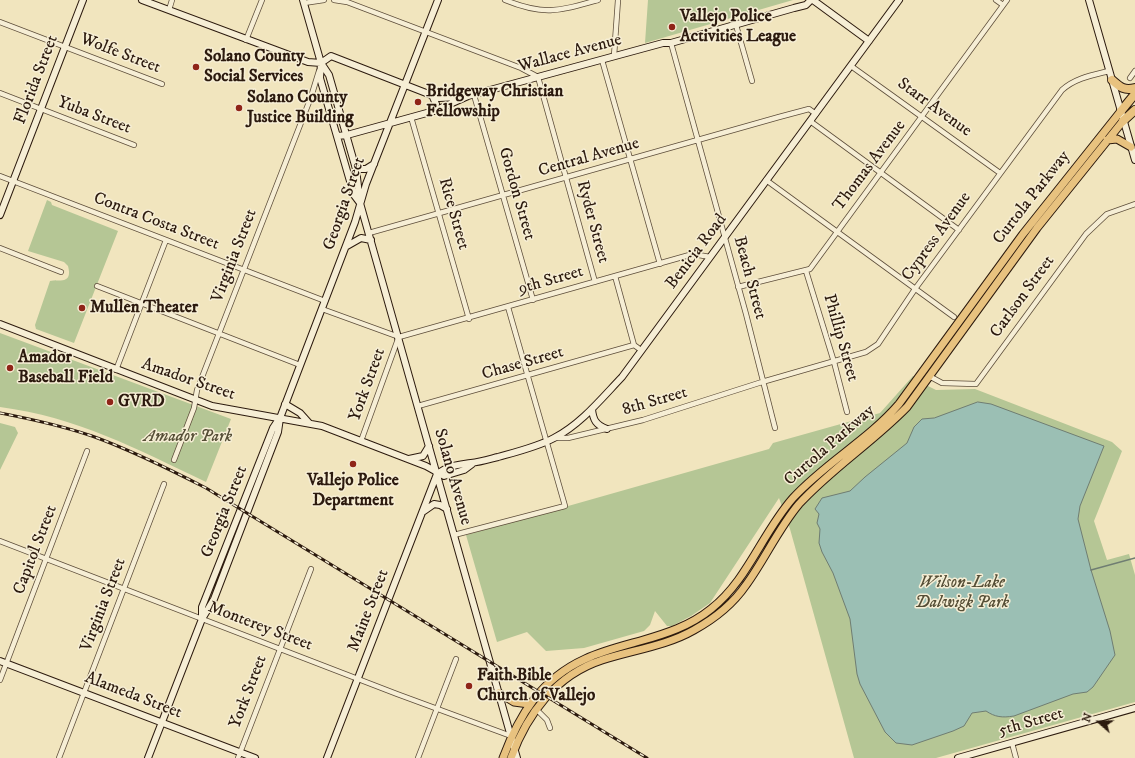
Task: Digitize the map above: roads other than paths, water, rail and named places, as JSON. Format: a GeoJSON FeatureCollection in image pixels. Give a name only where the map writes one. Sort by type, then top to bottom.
{"type":"FeatureCollection","features":[{"type":"Feature","properties":{"kind":"highway"},"geometry":{"type":"LineString","coordinates":[[1112,80],[1122,88],[1128,90],[1135,88]]}},
{"type":"Feature","properties":{"kind":"highway","name":"Curtola Parkway"},"geometry":{"type":"LineString","coordinates":[[1121,111],[1135,94]]}},
{"type":"Feature","properties":{"kind":"highway","name":"Curtola Parkway"},"geometry":{"type":"LineString","coordinates":[[1123,121],[1135,110]]}},
{"type":"Feature","properties":{"kind":"main road","name":"Florida Street"},"geometry":{"type":"LineString","coordinates":[[0,215],[83,0]]}},
{"type":"Feature","properties":{"kind":"main road"},"geometry":{"type":"LineString","coordinates":[[142,0],[308,62],[321,63],[331,56],[432,95],[445,98],[471,96]]}},
{"type":"Feature","properties":{"kind":"main road","name":"Georgia Street"},"geometry":{"type":"LineString","coordinates":[[148,758],[202,619],[214,599],[278,432],[280,418],[285,404],[325,301],[374,164],[438,0]]}},
{"type":"Feature","properties":{"kind":"main road"},"geometry":{"type":"LineString","coordinates":[[812,0],[869,41]]}},
{"type":"Feature","properties":{"kind":"main road","name":"Wallace Avenue"},"geometry":{"type":"LineString","coordinates":[[337,136],[347,135],[412,117],[471,96],[538,77],[663,43],[671,43],[806,5],[812,0]]}},
{"type":"Feature","properties":{"kind":"main road","name":"Benicia Road"},"geometry":{"type":"LineString","coordinates":[[437,474],[447,467],[472,463],[554,438],[572,426],[592,409],[622,377],[899,0]]}},
{"type":"Feature","properties":{"kind":"main road"},"geometry":{"type":"LineString","coordinates":[[1089,0],[1135,160]]}},
{"type":"Feature","properties":{"kind":"main road","name":"Solano Avenue"},"geometry":{"type":"LineString","coordinates":[[303,1],[321,63],[329,75],[347,135],[356,168],[360,204],[517,758]]}},
{"type":"Feature","properties":{"kind":"main road","name":"Solano Avenue"},"geometry":{"type":"LineString","coordinates":[[321,63],[320,78],[354,196],[360,204]]}},
{"type":"Feature","properties":{"kind":"main road"},"geometry":{"type":"LineString","coordinates":[[432,95],[436,104],[434,110]]}},
{"type":"Feature","properties":{"kind":"main road","name":"Curtola Parkway"},"geometry":{"type":"LineString","coordinates":[[503,758],[511,736],[529,704],[555,678],[585,659],[671,632],[689,624],[710,610],[735,586],[790,502],[813,478],[895,409],[1049,200],[1121,111]]}},
{"type":"Feature","properties":{"kind":"main road","name":"Curtola Parkway"},"geometry":{"type":"LineString","coordinates":[[511,758],[521,732],[536,709],[561,683],[588,666],[601,660],[677,638],[717,616],[746,586],[799,505],[812,491],[886,429],[906,407],[1033,234],[1123,121]]}},
{"type":"Feature","properties":{"kind":"main road"},"geometry":{"type":"LineString","coordinates":[[1107,140],[1119,140],[1131,147]]}},
{"type":"Feature","properties":{"kind":"main road"},"geometry":{"type":"LineString","coordinates":[[356,168],[366,169],[374,164]]}},
{"type":"Feature","properties":{"kind":"main road"},"geometry":{"type":"LineString","coordinates":[[345,247],[352,241],[370,236]]}},
{"type":"Feature","properties":{"kind":"main road","name":"Amador Street"},"geometry":{"type":"LineString","coordinates":[[0,324],[195,400],[226,410],[322,426],[407,460],[426,466],[437,474]]}},
{"type":"Feature","properties":{"kind":"main road"},"geometry":{"type":"LineString","coordinates":[[929,376],[931,359]]}},
{"type":"Feature","properties":{"kind":"main road"},"geometry":{"type":"LineString","coordinates":[[285,404],[292,410],[300,413],[310,423]]}},
{"type":"Feature","properties":{"kind":"main road"},"geometry":{"type":"LineString","coordinates":[[592,409],[593,417],[596,423],[606,429]]}},
{"type":"Feature","properties":{"kind":"main road"},"geometry":{"type":"LineString","coordinates":[[407,460],[423,456],[429,446]]}},
{"type":"Feature","properties":{"kind":"main road","name":"Maine Street"},"geometry":{"type":"LineString","coordinates":[[328,758],[437,474]]}},
{"type":"Feature","properties":{"kind":"main road"},"geometry":{"type":"LineString","coordinates":[[422,512],[434,504],[440,505],[447,509]]}},
{"type":"Feature","properties":{"kind":"main road","name":"Alameda Street"},"geometry":{"type":"LineString","coordinates":[[0,661],[162,722],[239,755],[255,758]]}},
{"type":"Feature","properties":{"kind":"main road"},"geometry":{"type":"LineString","coordinates":[[499,693],[514,702],[529,704]]}},
{"type":"Feature","properties":{"kind":"main road","name":"5th Street"},"geometry":{"type":"LineString","coordinates":[[958,758],[1135,708]]}},
{"type":"Feature","properties":{"kind":"street"},"geometry":{"type":"LineString","coordinates":[[169,10],[172,0]]}},
{"type":"Feature","properties":{"kind":"street"},"geometry":{"type":"LineString","coordinates":[[246,40],[262,0]]}},
{"type":"Feature","properties":{"kind":"street"},"geometry":{"type":"LineString","coordinates":[[303,1],[324,0]]}},
{"type":"Feature","properties":{"kind":"street"},"geometry":{"type":"LineString","coordinates":[[334,0],[347,2],[426,31],[538,77]]}},
{"type":"Feature","properties":{"kind":"street"},"geometry":{"type":"LineString","coordinates":[[505,0],[529,9],[547,12],[598,0]]}},
{"type":"Feature","properties":{"kind":"street"},"geometry":{"type":"LineString","coordinates":[[614,56],[618,0]]}},
{"type":"Feature","properties":{"kind":"street"},"geometry":{"type":"LineString","coordinates":[[996,0],[1004,5]]}},
{"type":"Feature","properties":{"kind":"street","name":"Thomas Avenue"},"geometry":{"type":"LineString","coordinates":[[806,271],[881,173],[1007,0]]}},
{"type":"Feature","properties":{"kind":"street","name":"Wolfe Street"},"geometry":{"type":"LineString","coordinates":[[0,22],[162,84]]}},
{"type":"Feature","properties":{"kind":"street"},"geometry":{"type":"LineString","coordinates":[[736,25],[752,81]]}},
{"type":"Feature","properties":{"kind":"street","name":"Beach Street"},"geometry":{"type":"LineString","coordinates":[[671,43],[775,428]]}},
{"type":"Feature","properties":{"kind":"street"},"geometry":{"type":"LineString","coordinates":[[602,60],[660,264]]}},
{"type":"Feature","properties":{"kind":"street","name":"Virginia Street"},"geometry":{"type":"LineString","coordinates":[[174,460],[243,270],[312,94],[321,63]]}},
{"type":"Feature","properties":{"kind":"street","name":"Starr Avenue"},"geometry":{"type":"LineString","coordinates":[[851,66],[1000,173]]}},
{"type":"Feature","properties":{"kind":"street","name":"Cypress Avenue"},"geometry":{"type":"LineString","coordinates":[[762,382],[866,352],[878,344],[915,289],[958,230],[1068,84],[1085,77],[1109,71]]}},
{"type":"Feature","properties":{"kind":"street"},"geometry":{"type":"LineString","coordinates":[[1130,78],[1135,71]]}},
{"type":"Feature","properties":{"kind":"street","name":"Ryder Street"},"geometry":{"type":"LineString","coordinates":[[538,77],[595,282]]}},
{"type":"Feature","properties":{"kind":"street","name":"Yuba Street"},"geometry":{"type":"LineString","coordinates":[[0,93],[134,145]]}},
{"type":"Feature","properties":{"kind":"street","name":"Gordon Street"},"geometry":{"type":"LineString","coordinates":[[471,96],[503,196],[533,300]]}},
{"type":"Feature","properties":{"kind":"street","name":"Central Avenue"},"geometry":{"type":"LineString","coordinates":[[370,236],[439,213],[808,109],[816,114]]}},
{"type":"Feature","properties":{"kind":"street","name":"Rice Street"},"geometry":{"type":"LineString","coordinates":[[412,117],[469,319]]}},
{"type":"Feature","properties":{"kind":"street"},"geometry":{"type":"LineString","coordinates":[[810,121],[958,230]]}},
{"type":"Feature","properties":{"kind":"street","name":"Contra Costa Street"},"geometry":{"type":"LineString","coordinates":[[0,176],[325,301]]}},
{"type":"Feature","properties":{"kind":"street"},"geometry":{"type":"LineString","coordinates":[[766,180],[954,317]]}},
{"type":"Feature","properties":{"kind":"street","name":"Carlson Street"},"geometry":{"type":"LineString","coordinates":[[929,376],[942,383],[976,384],[1082,238],[1098,221],[1111,211],[1135,204]]}},
{"type":"Feature","properties":{"kind":"street"},"geometry":{"type":"LineString","coordinates":[[116,370],[166,240]]}},
{"type":"Feature","properties":{"kind":"street"},"geometry":{"type":"LineString","coordinates":[[0,248],[61,272]]}},
{"type":"Feature","properties":{"kind":"street","name":"9th Street"},"geometry":{"type":"LineString","coordinates":[[398,337],[469,319],[693,254],[710,257]]}},
{"type":"Feature","properties":{"kind":"street"},"geometry":{"type":"LineString","coordinates":[[738,287],[806,271]]}},
{"type":"Feature","properties":{"kind":"street","name":"Phillip Street"},"geometry":{"type":"LineString","coordinates":[[806,271],[834,362],[847,412]]}},
{"type":"Feature","properties":{"kind":"street","name":"Ryder Street"},"geometry":{"type":"LineString","coordinates":[[615,276],[634,345]]}},
{"type":"Feature","properties":{"kind":"street"},"geometry":{"type":"LineString","coordinates":[[97,286],[300,365]]}},
{"type":"Feature","properties":{"kind":"street"},"geometry":{"type":"LineString","coordinates":[[454,535],[564,506],[508,307]]}},
{"type":"Feature","properties":{"kind":"street"},"geometry":{"type":"LineString","coordinates":[[322,309],[398,337]]}},
{"type":"Feature","properties":{"kind":"street","name":"York Street"},"geometry":{"type":"LineString","coordinates":[[361,441],[398,337]]}},
{"type":"Feature","properties":{"kind":"street"},"geometry":{"type":"LineString","coordinates":[[634,345],[641,350]]}},
{"type":"Feature","properties":{"kind":"street","name":"Chase Street"},"geometry":{"type":"LineString","coordinates":[[418,406],[634,345]]}},
{"type":"Feature","properties":{"kind":"street","name":"8th Street"},"geometry":{"type":"LineString","coordinates":[[554,438],[568,438],[643,420],[762,382]]}},
{"type":"Feature","properties":{"kind":"street","name":"Capitol Street"},"geometry":{"type":"LineString","coordinates":[[0,680],[87,451]]}},
{"type":"Feature","properties":{"kind":"street","name":"Virginia Street"},"geometry":{"type":"LineString","coordinates":[[59,758],[164,484]]}},
{"type":"Feature","properties":{"kind":"street","name":"Monterey Street"},"geometry":{"type":"LineString","coordinates":[[0,540],[358,679],[511,736]]}},
{"type":"Feature","properties":{"kind":"street","name":"York Street"},"geometry":{"type":"LineString","coordinates":[[239,755],[311,569]]}},
{"type":"Feature","properties":{"kind":"street"},"geometry":{"type":"LineString","coordinates":[[418,758],[456,659]]}},
{"type":"Feature","properties":{"kind":"street"},"geometry":{"type":"LineString","coordinates":[[529,704],[547,720],[550,728]]}},
{"type":"Feature","properties":{"kind":"street"},"geometry":{"type":"LineString","coordinates":[[1012,743],[1016,758]]}},
{"type":"Feature","properties":{"kind":"water"},"geometry":{"type":"Polygon","coordinates":[[[978,402],[991,404],[1104,446],[1080,506],[1078,519],[1091,570],[1110,631],[1115,655],[1093,687],[1087,692],[1073,694],[1014,716],[1006,717],[992,715],[986,711],[972,713],[964,726],[953,731],[912,745],[896,743],[885,732],[860,684],[857,674],[850,619],[833,573],[819,543],[820,529],[817,523],[819,514],[815,509],[822,498],[850,491],[907,443],[914,427],[922,419],[934,418],[978,402]]]}},
{"type":"Feature","properties":{"kind":"waterway"},"geometry":{"type":"LineString","coordinates":[[1091,570],[1135,558]]}},
{"type":"Feature","properties":{"kind":"railway"},"geometry":{"type":"LineString","coordinates":[[0,413],[69,429],[107,441],[206,488],[647,758]]}},
{"type":"Feature","properties":{"kind":"place","name":"Vallejo Police Activities League"},"geometry":{"type":"Point","coordinates":[672,27]}},
{"type":"Feature","properties":{"kind":"place","name":"Solano County Social Services"},"geometry":{"type":"Point","coordinates":[196,67]}},
{"type":"Feature","properties":{"kind":"place","name":"Bridgeway Christian Fellowship"},"geometry":{"type":"Point","coordinates":[418,102]}},
{"type":"Feature","properties":{"kind":"place","name":"Solano County Justice Building"},"geometry":{"type":"Point","coordinates":[239,108]}},
{"type":"Feature","properties":{"kind":"place","name":"Mullen Theater"},"geometry":{"type":"Point","coordinates":[82,308]}},
{"type":"Feature","properties":{"kind":"place","name":"Amador Baseball Field"},"geometry":{"type":"Point","coordinates":[10,368]}},
{"type":"Feature","properties":{"kind":"place","name":"GVRD"},"geometry":{"type":"Point","coordinates":[110,402]}},
{"type":"Feature","properties":{"kind":"place","name":"Vallejo Police Department"},"geometry":{"type":"Point","coordinates":[353,464]}},
{"type":"Feature","properties":{"kind":"place","name":"Faith Bible Church of Vallejo"},"geometry":{"type":"Point","coordinates":[469,686]}},
{"type":"Feature","properties":{"kind":"park label","name":"Amador Park"},"geometry":{"type":"Point","coordinates":[188,437]}},
{"type":"Feature","properties":{"kind":"park label","name":"Wilson-Lake Dalwigk Park"},"geometry":{"type":"Point","coordinates":[962,593]}}]}
